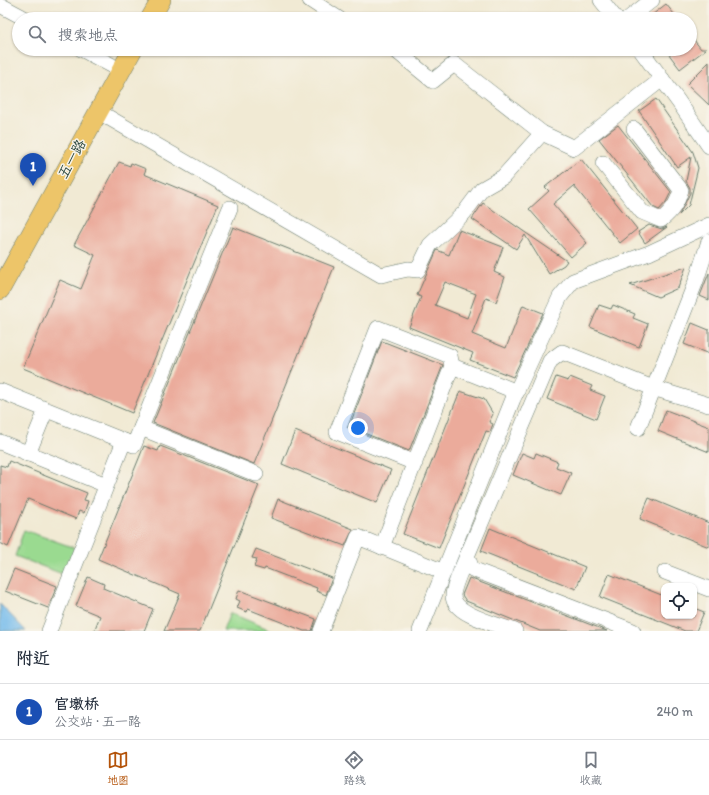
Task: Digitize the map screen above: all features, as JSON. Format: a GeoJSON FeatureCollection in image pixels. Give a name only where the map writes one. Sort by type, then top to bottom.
{"type":"FeatureCollection","features":[{"type":"Feature","properties":{"kind":"main road"},"geometry":{"type":"LineString","coordinates":[[140,12],[147,0]]}},
{"type":"Feature","properties":{"kind":"main road"},"geometry":{"type":"LineString","coordinates":[[154,12],[161,0]]}},
{"type":"Feature","properties":{"kind":"main road","name":"五一路"},"geometry":{"type":"LineString","coordinates":[[0,266],[116,56]]}},
{"type":"Feature","properties":{"kind":"main road","name":"五一路"},"geometry":{"type":"LineString","coordinates":[[0,290],[129,56]]}},
{"type":"Feature","properties":{"kind":"street"},"geometry":{"type":"LineString","coordinates":[[310,0],[328,12]]}},
{"type":"Feature","properties":{"kind":"street"},"geometry":{"type":"LineString","coordinates":[[601,0],[610,12]]}},
{"type":"Feature","properties":{"kind":"street"},"geometry":{"type":"LineString","coordinates":[[637,12],[652,0]]}},
{"type":"Feature","properties":{"kind":"street"},"geometry":{"type":"LineString","coordinates":[[0,5],[13,12]]}},
{"type":"Feature","properties":{"kind":"street"},"geometry":{"type":"LineString","coordinates":[[93,56],[111,66]]}},
{"type":"Feature","properties":{"kind":"street"},"geometry":{"type":"LineString","coordinates":[[403,56],[433,81],[454,64],[542,133],[574,148],[662,79]]}},
{"type":"Feature","properties":{"kind":"street"},"geometry":{"type":"LineString","coordinates":[[645,56],[662,79],[703,126],[709,146]]}},
{"type":"Feature","properties":{"kind":"street"},"geometry":{"type":"LineString","coordinates":[[99,112],[381,275],[408,269],[418,270],[430,245],[464,213],[482,189],[503,177],[542,133]]}},
{"type":"Feature","properties":{"kind":"street"},"geometry":{"type":"LineString","coordinates":[[634,129],[681,190],[678,202],[661,220]]}},
{"type":"Feature","properties":{"kind":"street"},"geometry":{"type":"LineString","coordinates":[[604,163],[642,212],[661,220],[672,242]]}},
{"type":"Feature","properties":{"kind":"street"},"geometry":{"type":"LineString","coordinates":[[0,391],[134,445],[230,208]]}},
{"type":"Feature","properties":{"kind":"street"},"geometry":{"type":"LineString","coordinates":[[420,631],[517,392],[560,297],[573,281],[649,253],[709,225]]}},
{"type":"Feature","properties":{"kind":"street"},"geometry":{"type":"LineString","coordinates":[[638,428],[696,281],[709,241]]}},
{"type":"Feature","properties":{"kind":"street"},"geometry":{"type":"LineString","coordinates":[[382,547],[415,463],[452,366],[450,356],[378,328],[337,432],[415,463]]}},
{"type":"Feature","properties":{"kind":"street"},"geometry":{"type":"LineString","coordinates":[[515,631],[462,612],[456,605],[453,595],[467,556],[550,361],[562,352],[653,388],[709,405]]}},
{"type":"Feature","properties":{"kind":"street"},"geometry":{"type":"LineString","coordinates":[[452,366],[517,392]]}},
{"type":"Feature","properties":{"kind":"street"},"geometry":{"type":"LineString","coordinates":[[28,454],[46,410]]}},
{"type":"Feature","properties":{"kind":"street"},"geometry":{"type":"LineString","coordinates":[[140,428],[256,474]]}},
{"type":"Feature","properties":{"kind":"street"},"geometry":{"type":"LineString","coordinates":[[49,631],[124,441]]}},
{"type":"Feature","properties":{"kind":"street"},"geometry":{"type":"LineString","coordinates":[[0,442],[106,485]]}},
{"type":"Feature","properties":{"kind":"street"},"geometry":{"type":"LineString","coordinates":[[321,631],[358,537],[444,572]]}},
{"type":"Feature","properties":{"kind":"street"},"geometry":{"type":"LineString","coordinates":[[467,556],[472,569],[634,631]]}},
{"type":"Feature","properties":{"kind":"street"},"geometry":{"type":"LineString","coordinates":[[665,572],[709,589]]}},
{"type":"Feature","properties":{"kind":"green space"},"geometry":{"type":"Polygon","coordinates":[[[24,530],[75,548],[65,575],[15,556],[24,530]]]}},
{"type":"Feature","properties":{"kind":"green space"},"geometry":{"type":"Polygon","coordinates":[[[230,613],[273,631],[223,631],[230,613]]]}},
{"type":"Feature","properties":{"kind":"water"},"geometry":{"type":"Polygon","coordinates":[[[0,604],[26,631],[0,631],[0,604]]]}},
{"type":"Feature","properties":{"kind":"building"},"geometry":{"type":"Polygon","coordinates":[[[666,4],[672,12],[656,12],[666,4]]]}},
{"type":"Feature","properties":{"kind":"building"},"geometry":{"type":"Polygon","coordinates":[[[697,44],[701,49],[706,49],[697,56],[697,44]]]}},
{"type":"Feature","properties":{"kind":"building"},"geometry":{"type":"Polygon","coordinates":[[[670,56],[697,56],[680,69],[670,56]]]}},
{"type":"Feature","properties":{"kind":"building"},"geometry":{"type":"Polygon","coordinates":[[[709,62],[709,105],[687,84],[709,62]]]}},
{"type":"Feature","properties":{"kind":"building"},"geometry":{"type":"Polygon","coordinates":[[[656,99],[693,152],[698,168],[689,205],[679,215],[690,193],[690,188],[686,181],[691,157],[677,167],[639,111],[656,99]]]}},
{"type":"Feature","properties":{"kind":"building"},"geometry":{"type":"Polygon","coordinates":[[[618,125],[671,192],[666,202],[659,210],[653,207],[599,139],[618,125]]]}},
{"type":"Feature","properties":{"kind":"building"},"geometry":{"type":"Polygon","coordinates":[[[581,159],[637,229],[620,243],[574,186],[553,204],[587,243],[571,257],[529,209],[549,191],[545,187],[581,159]]]}},
{"type":"Feature","properties":{"kind":"building"},"geometry":{"type":"Polygon","coordinates":[[[119,162],[130,166],[131,163],[146,169],[144,174],[218,205],[132,413],[23,368],[60,280],[81,289],[95,255],[74,245],[119,162]]]}},
{"type":"Feature","properties":{"kind":"building"},"geometry":{"type":"Polygon","coordinates":[[[483,203],[567,261],[564,265],[549,274],[525,235],[516,249],[472,219],[483,203]]]}},
{"type":"Feature","properties":{"kind":"building"},"geometry":{"type":"Polygon","coordinates":[[[649,225],[662,229],[667,227],[645,243],[638,232],[649,225]]]}},
{"type":"Feature","properties":{"kind":"building"},"geometry":{"type":"Polygon","coordinates":[[[233,227],[334,267],[254,464],[153,423],[233,227]]]}},
{"type":"Feature","properties":{"kind":"building"},"geometry":{"type":"Polygon","coordinates":[[[459,230],[503,247],[494,272],[505,277],[496,302],[486,298],[472,334],[506,348],[523,305],[543,313],[513,377],[470,360],[473,353],[409,327],[421,297],[417,295],[437,250],[449,255],[459,230]],[[445,282],[435,305],[467,318],[476,294],[445,282]]]}},
{"type":"Feature","properties":{"kind":"building"},"geometry":{"type":"Polygon","coordinates":[[[686,267],[678,288],[658,297],[630,285],[686,267]]]}},
{"type":"Feature","properties":{"kind":"building"},"geometry":{"type":"Polygon","coordinates":[[[709,273],[709,300],[700,296],[709,273]]]}},
{"type":"Feature","properties":{"kind":"building"},"geometry":{"type":"Polygon","coordinates":[[[599,305],[611,309],[613,305],[635,314],[633,318],[648,324],[639,347],[590,327],[599,305]]]}},
{"type":"Feature","properties":{"kind":"building"},"geometry":{"type":"Polygon","coordinates":[[[692,323],[709,330],[709,354],[684,344],[692,323]]]}},
{"type":"Feature","properties":{"kind":"building"},"geometry":{"type":"Polygon","coordinates":[[[382,341],[443,365],[409,451],[349,427],[382,341]]]}},
{"type":"Feature","properties":{"kind":"building"},"geometry":{"type":"Polygon","coordinates":[[[556,377],[568,381],[570,377],[592,386],[590,390],[605,396],[596,419],[547,399],[556,377]]]}},
{"type":"Feature","properties":{"kind":"building"},"geometry":{"type":"Polygon","coordinates":[[[460,391],[484,399],[493,414],[489,422],[493,424],[490,432],[486,431],[439,548],[403,534],[460,391]]]}},
{"type":"Feature","properties":{"kind":"building"},"geometry":{"type":"Polygon","coordinates":[[[666,410],[709,427],[709,452],[658,431],[666,410]]]}},
{"type":"Feature","properties":{"kind":"building"},"geometry":{"type":"Polygon","coordinates":[[[295,431],[391,470],[377,503],[282,464],[295,431]]]}},
{"type":"Feature","properties":{"kind":"building"},"geometry":{"type":"Polygon","coordinates":[[[144,446],[158,451],[160,446],[259,485],[200,631],[164,631],[180,594],[98,559],[144,446]]]}},
{"type":"Feature","properties":{"kind":"building"},"geometry":{"type":"Polygon","coordinates":[[[522,453],[534,458],[536,453],[558,462],[556,467],[571,473],[561,495],[513,475],[522,453]]]}},
{"type":"Feature","properties":{"kind":"building"},"geometry":{"type":"Polygon","coordinates":[[[9,461],[87,493],[84,500],[88,501],[84,513],[79,511],[76,519],[28,499],[8,547],[0,543],[0,465],[7,467],[9,461]]]}},
{"type":"Feature","properties":{"kind":"building"},"geometry":{"type":"Polygon","coordinates":[[[649,498],[709,523],[709,547],[640,519],[649,498]]]}},
{"type":"Feature","properties":{"kind":"building"},"geometry":{"type":"Polygon","coordinates":[[[278,499],[353,529],[345,546],[271,518],[278,499]]]}},
{"type":"Feature","properties":{"kind":"building"},"geometry":{"type":"Polygon","coordinates":[[[490,528],[585,567],[576,589],[481,551],[490,528]]]}},
{"type":"Feature","properties":{"kind":"building"},"geometry":{"type":"Polygon","coordinates":[[[256,549],[332,578],[326,595],[316,591],[317,588],[265,568],[264,570],[254,567],[257,559],[252,558],[256,549]]]}},
{"type":"Feature","properties":{"kind":"building"},"geometry":{"type":"Polygon","coordinates":[[[14,569],[57,586],[48,608],[5,591],[14,569]]]}},
{"type":"Feature","properties":{"kind":"building"},"geometry":{"type":"Polygon","coordinates":[[[609,574],[661,595],[661,619],[697,619],[697,609],[704,612],[696,631],[685,631],[600,597],[609,574]]]}},
{"type":"Feature","properties":{"kind":"building"},"geometry":{"type":"Polygon","coordinates":[[[88,577],[104,584],[103,588],[153,609],[144,631],[94,631],[100,616],[76,606],[88,577]]]}},
{"type":"Feature","properties":{"kind":"building"},"geometry":{"type":"Polygon","coordinates":[[[469,578],[607,631],[540,631],[466,601],[462,595],[469,578]]]}},
{"type":"Feature","properties":{"kind":"building"},"geometry":{"type":"Polygon","coordinates":[[[239,590],[316,619],[312,631],[304,631],[248,609],[247,612],[237,608],[240,601],[236,599],[239,590]]]}},
{"type":"Feature","properties":{"kind":"place","name":"官墩桥"},"geometry":{"type":"Point","coordinates":[33,186]}}]}
